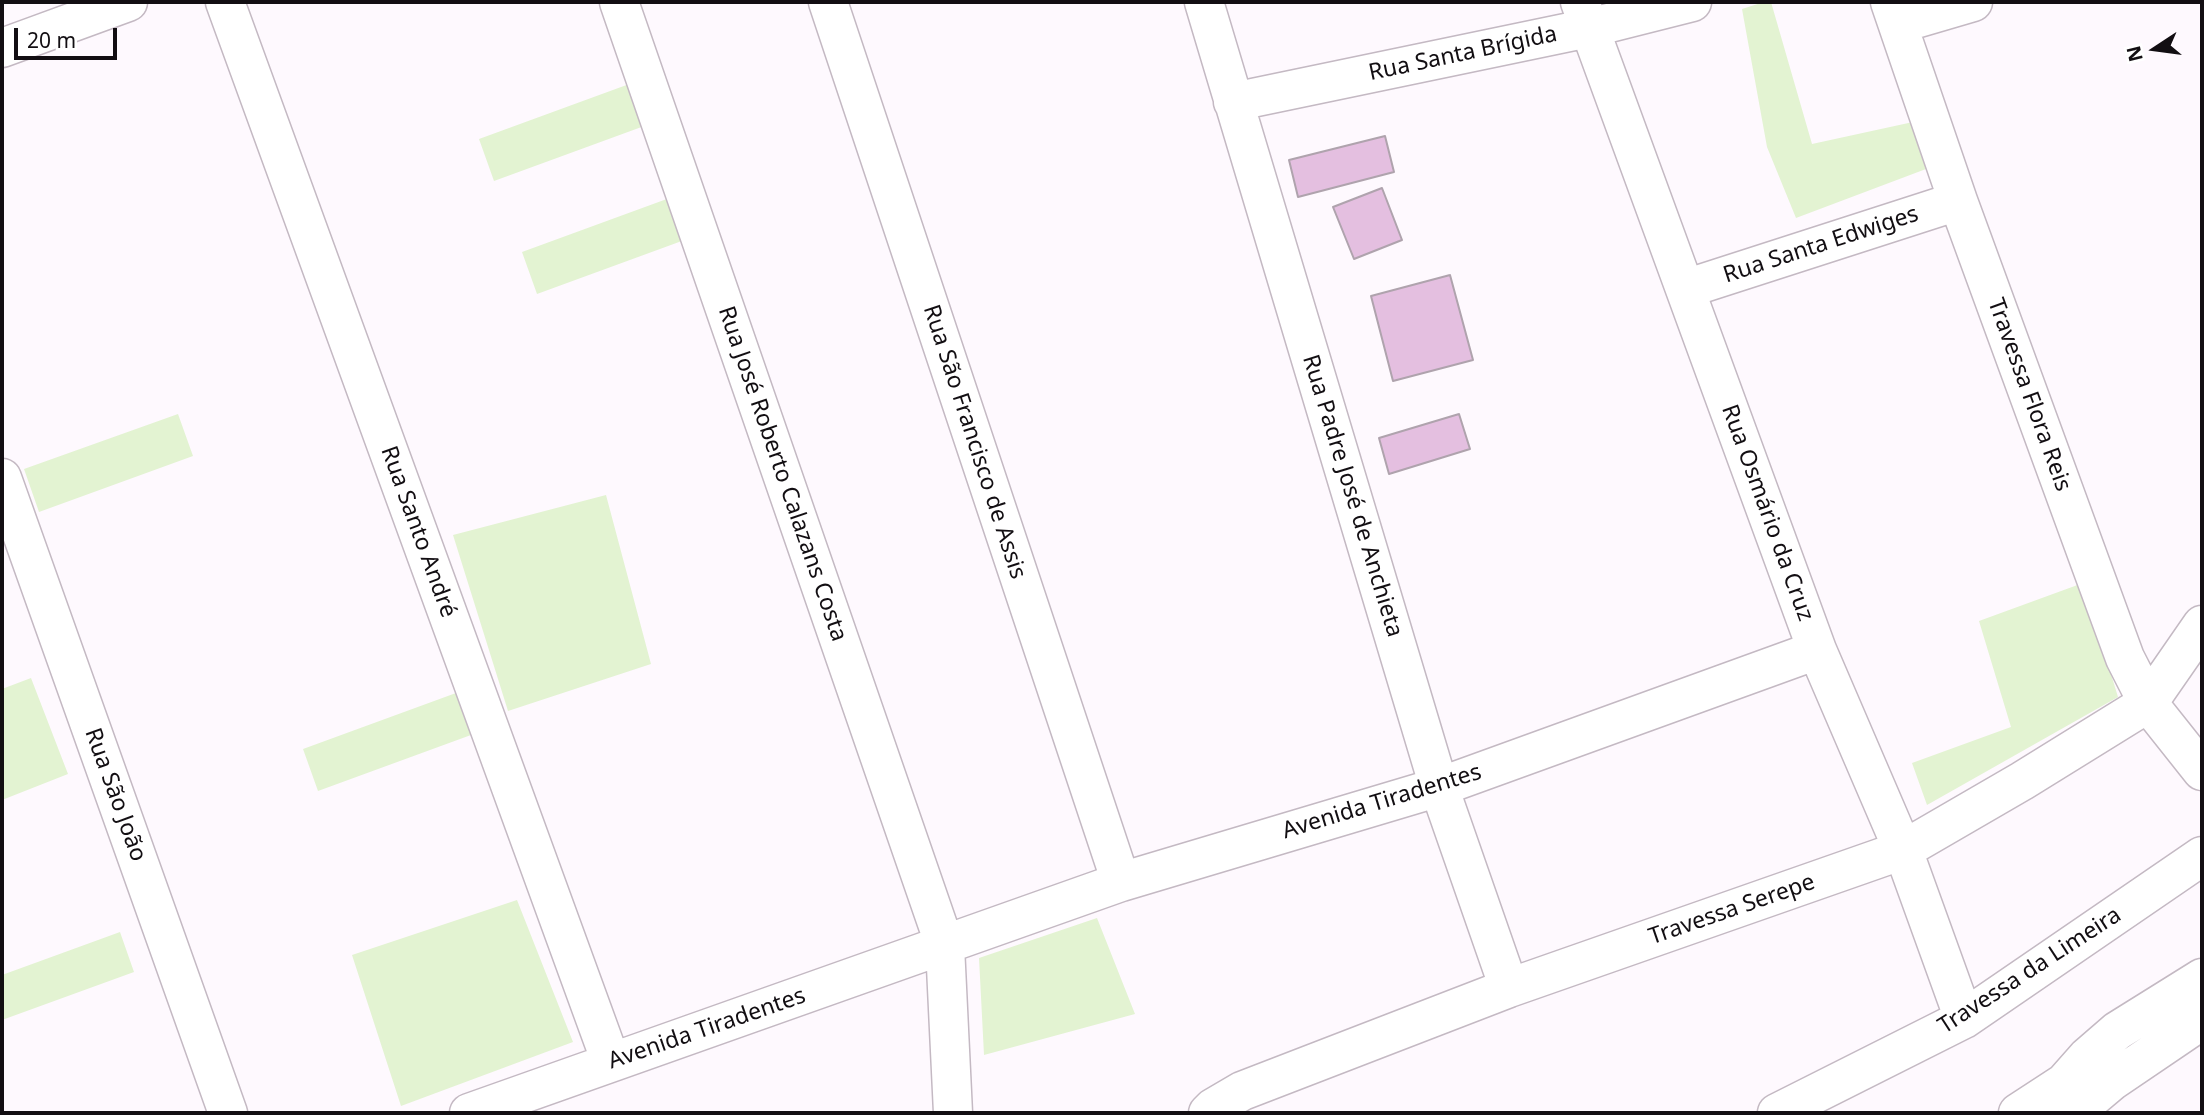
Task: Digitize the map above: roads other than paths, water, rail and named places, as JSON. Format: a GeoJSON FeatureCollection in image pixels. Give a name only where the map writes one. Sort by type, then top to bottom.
{"type":"FeatureCollection","features":[{"type":"Feature","properties":{"kind":"street"},"geometry":{"type":"LineString","coordinates":[[2,48],[128,2]]}},
{"type":"Feature","properties":{"kind":"street","name":"Rua Santo André"},"geometry":{"type":"LineString","coordinates":[[225,2],[611,1062]]}},
{"type":"Feature","properties":{"kind":"street","name":"Rua José Roberto Calazans Costa"},"geometry":{"type":"LineString","coordinates":[[619,2],[945,946]]}},
{"type":"Feature","properties":{"kind":"street","name":"Rua São Francisco de Assis"},"geometry":{"type":"LineString","coordinates":[[828,2],[1121,883]]}},
{"type":"Feature","properties":{"kind":"street","name":"Rua Padre José de Anchieta"},"geometry":{"type":"LineString","coordinates":[[1204,2],[1439,787],[1509,988]]}},
{"type":"Feature","properties":{"kind":"street","name":"Rua Santa Brígida"},"geometry":{"type":"LineString","coordinates":[[1233,102],[1584,15],[1692,2]]}},
{"type":"Feature","properties":{"kind":"street"},"geometry":{"type":"LineString","coordinates":[[1894,13],[1973,2]]}},
{"type":"Feature","properties":{"kind":"street","name":"Travessa Flora Reis"},"geometry":{"type":"LineString","coordinates":[[1894,13],[1958,201],[2125,657],[2148,703],[2202,771]]}},
{"type":"Feature","properties":{"kind":"street","name":"Rua Osmário da Cruz"},"geometry":{"type":"LineString","coordinates":[[1584,15],[1817,650],[1903,850],[1964,1019]]}},
{"type":"Feature","properties":{"kind":"street","name":"Rua Santa Edwiges"},"geometry":{"type":"LineString","coordinates":[[1685,289],[1958,201]]}},
{"type":"Feature","properties":{"kind":"street","name":"Rua São João"},"geometry":{"type":"LineString","coordinates":[[2,478],[228,1113]]}},
{"type":"Feature","properties":{"kind":"street","name":"Travessa Serepe"},"geometry":{"type":"LineString","coordinates":[[1208,1113],[1242,1091],[1509,988],[1903,850],[2148,703],[2202,625]]}},
{"type":"Feature","properties":{"kind":"street","name":"Avenida Tiradentes"},"geometry":{"type":"LineString","coordinates":[[469,1113],[1121,883],[1439,787],[1817,650]]}},
{"type":"Feature","properties":{"kind":"street","name":"Travessa da Limeira"},"geometry":{"type":"LineString","coordinates":[[1777,1113],[1964,1019],[2202,856]]}},
{"type":"Feature","properties":{"kind":"street"},"geometry":{"type":"LineString","coordinates":[[945,946],[953,1113]]}},
{"type":"Feature","properties":{"kind":"street"},"geometry":{"type":"LineString","coordinates":[[2018,1113],[2064,1083],[2087,1057],[2117,1031],[2202,978]]}},
{"type":"Feature","properties":{"kind":"street"},"geometry":{"type":"LineString","coordinates":[[2074,1113],[2112,1081],[2202,1020]]}}]}
